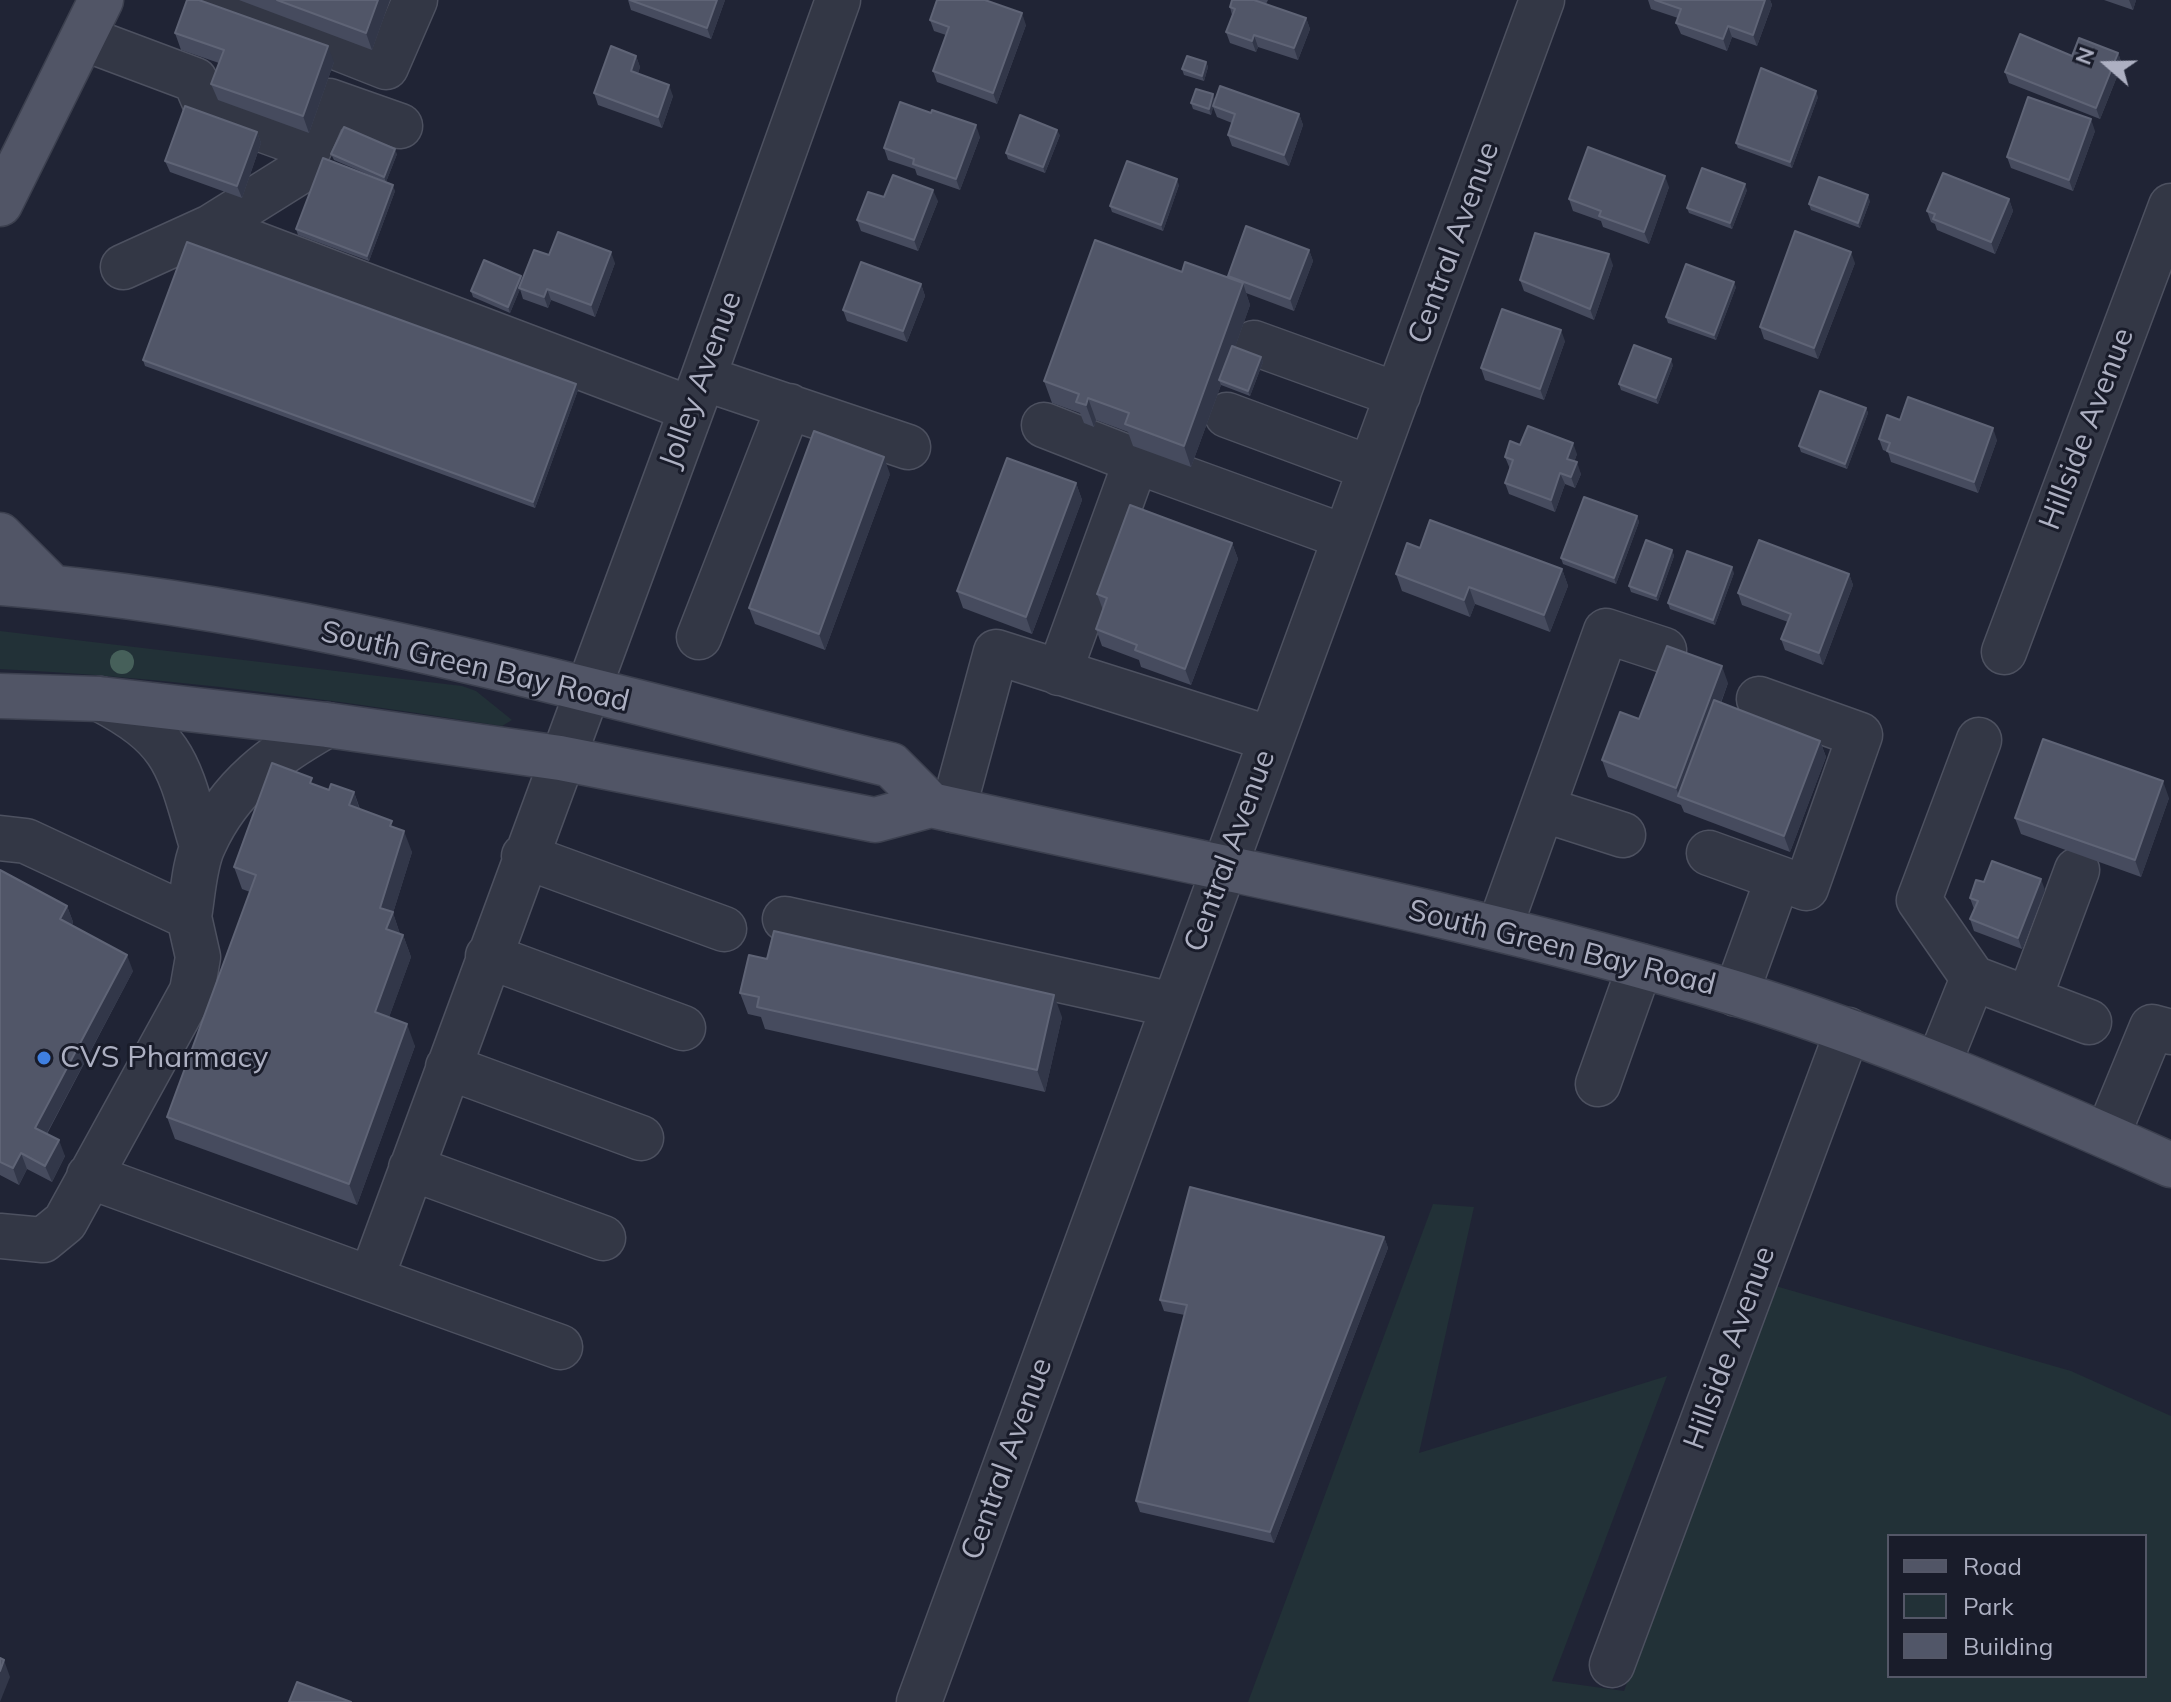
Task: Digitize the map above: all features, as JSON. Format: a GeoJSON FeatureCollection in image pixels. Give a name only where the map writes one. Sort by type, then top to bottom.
{"type":"FeatureCollection","features":[{"type":"Feature","properties":{"kind":"main road"},"geometry":{"type":"LineString","coordinates":[[0,204],[15,145],[96,10]]}},
{"type":"Feature","properties":{"kind":"main road"},"geometry":{"type":"LineString","coordinates":[[0,535],[52,587]]}},
{"type":"Feature","properties":{"kind":"main road","name":"South Green Bay Road"},"geometry":{"type":"LineString","coordinates":[[0,583],[52,587],[234,612],[891,765],[942,807]]}},
{"type":"Feature","properties":{"kind":"main road","name":"South Green Bay Road"},"geometry":{"type":"LineString","coordinates":[[0,696],[100,699],[327,725],[560,758],[875,820],[942,807],[1499,929],[1640,966],[1848,1030],[1938,1065],[2171,1165]]}},
{"type":"Feature","properties":{"kind":"street"},"geometry":{"type":"LineString","coordinates":[[216,0],[386,67],[415,0]]}},
{"type":"Feature","properties":{"kind":"street","name":"Jolley Avenue"},"geometry":{"type":"LineString","coordinates":[[371,1279],[838,0]]}},
{"type":"Feature","properties":{"kind":"street","name":"Central Avenue"},"geometry":{"type":"LineString","coordinates":[[919,1702],[1542,0]]}},
{"type":"Feature","properties":{"kind":"street"},"geometry":{"type":"LineString","coordinates":[[96,10],[195,80],[208,110],[310,147]]}},
{"type":"Feature","properties":{"kind":"street"},"geometry":{"type":"LineString","coordinates":[[123,267],[211,227],[299,172],[329,101],[400,126]]}},
{"type":"Feature","properties":{"kind":"street","name":"Hillside Avenue"},"geometry":{"type":"LineString","coordinates":[[2004,652],[2171,206]]}},
{"type":"Feature","properties":{"kind":"street"},"geometry":{"type":"LineString","coordinates":[[211,227],[697,393],[789,406],[908,447]]}},
{"type":"Feature","properties":{"kind":"street"},"geometry":{"type":"LineString","coordinates":[[1254,343],[1398,395]]}},
{"type":"Feature","properties":{"kind":"street"},"geometry":{"type":"LineString","coordinates":[[699,637],[789,406]]}},
{"type":"Feature","properties":{"kind":"street"},"geometry":{"type":"LineString","coordinates":[[1227,415],[1370,468]]}},
{"type":"Feature","properties":{"kind":"street"},"geometry":{"type":"LineString","coordinates":[[1044,425],[1345,537]]}},
{"type":"Feature","properties":{"kind":"street"},"geometry":{"type":"LineString","coordinates":[[1059,673],[1136,461]]}},
{"type":"Feature","properties":{"kind":"street"},"geometry":{"type":"LineString","coordinates":[[1499,929],[1606,631],[1664,650]]}},
{"type":"Feature","properties":{"kind":"street"},"geometry":{"type":"LineString","coordinates":[[942,807],[996,652],[1271,739]]}},
{"type":"Feature","properties":{"kind":"street"},"geometry":{"type":"LineString","coordinates":[[100,699],[131,716],[169,750],[202,846]]}},
{"type":"Feature","properties":{"kind":"street"},"geometry":{"type":"LineString","coordinates":[[1709,853],[1806,888],[1860,735],[1759,699]]}},
{"type":"Feature","properties":{"kind":"street"},"geometry":{"type":"LineString","coordinates":[[0,1236],[43,1240],[65,1222],[173,1031],[192,991],[198,957],[189,917],[202,846],[235,793],[266,762],[327,725]]}},
{"type":"Feature","properties":{"kind":"street"},"geometry":{"type":"LineString","coordinates":[[1979,740],[1919,900],[1973,978],[2089,1022]]}},
{"type":"Feature","properties":{"kind":"street"},"geometry":{"type":"LineString","coordinates":[[1542,809],[1623,835]]}},
{"type":"Feature","properties":{"kind":"street"},"geometry":{"type":"LineString","coordinates":[[0,838],[26,841],[189,917]]}},
{"type":"Feature","properties":{"kind":"street"},"geometry":{"type":"LineString","coordinates":[[524,856],[724,929]]}},
{"type":"Feature","properties":{"kind":"street"},"geometry":{"type":"LineString","coordinates":[[2029,999],[2077,870]]}},
{"type":"Feature","properties":{"kind":"street"},"geometry":{"type":"LineString","coordinates":[[1736,994],[1778,878]]}},
{"type":"Feature","properties":{"kind":"street"},"geometry":{"type":"LineString","coordinates":[[785,919],[1173,1005]]}},
{"type":"Feature","properties":{"kind":"street"},"geometry":{"type":"LineString","coordinates":[[488,956],[683,1028]]}},
{"type":"Feature","properties":{"kind":"street"},"geometry":{"type":"LineString","coordinates":[[1598,1084],[1640,966]]}},
{"type":"Feature","properties":{"kind":"street"},"geometry":{"type":"LineString","coordinates":[[1938,1065],[1973,978]]}},
{"type":"Feature","properties":{"kind":"street"},"geometry":{"type":"LineString","coordinates":[[2107,1136],[2152,1027],[2171,1032]]}},
{"type":"Feature","properties":{"kind":"street","name":"Hillside Avenue"},"geometry":{"type":"LineString","coordinates":[[1612,1665],[1848,1030]]}},
{"type":"Feature","properties":{"kind":"street"},"geometry":{"type":"LineString","coordinates":[[448,1067],[641,1138]]}},
{"type":"Feature","properties":{"kind":"street"},"geometry":{"type":"LineString","coordinates":[[411,1168],[603,1238]]}},
{"type":"Feature","properties":{"kind":"street"},"geometry":{"type":"LineString","coordinates":[[89,1176],[560,1347]]}},
{"type":"Feature","properties":{"kind":"green space"},"geometry":{"type":"Polygon","coordinates":[[[0,631],[462,686],[476,691],[512,720],[502,726],[252,691],[0,669],[0,631]]]}},
{"type":"Feature","properties":{"kind":"green space"},"geometry":{"type":"Polygon","coordinates":[[[1433,1204],[1474,1207],[1419,1453],[1667,1376],[1552,1681],[1624,1691],[1772,1285],[2071,1371],[2171,1416],[2171,1702],[1248,1702],[1433,1204]]]}},
{"type":"Feature","properties":{"kind":"building"},"geometry":{"type":"Polygon","coordinates":[[[187,0],[199,0],[328,46],[303,116],[211,84],[224,50],[175,33],[187,0]]]}},
{"type":"Feature","properties":{"kind":"building"},"geometry":{"type":"Polygon","coordinates":[[[277,0],[378,0],[366,33],[277,0]]]}},
{"type":"Feature","properties":{"kind":"building"},"geometry":{"type":"Polygon","coordinates":[[[630,0],[717,0],[707,28],[630,0]]]}},
{"type":"Feature","properties":{"kind":"building"},"geometry":{"type":"Polygon","coordinates":[[[937,0],[985,0],[1022,13],[993,93],[933,71],[949,27],[930,20],[937,0]]]}},
{"type":"Feature","properties":{"kind":"building"},"geometry":{"type":"Polygon","coordinates":[[[1232,0],[1254,0],[1306,18],[1294,48],[1254,35],[1252,41],[1226,32],[1235,9],[1230,7],[1232,0]]]}},
{"type":"Feature","properties":{"kind":"building"},"geometry":{"type":"Polygon","coordinates":[[[1655,0],[1765,0],[1753,35],[1728,26],[1723,39],[1676,23],[1681,9],[1655,0]]]}},
{"type":"Feature","properties":{"kind":"building"},"geometry":{"type":"Polygon","coordinates":[[[2020,34],[2072,56],[2079,38],[2118,53],[2096,108],[2005,72],[2020,34]]]}},
{"type":"Feature","properties":{"kind":"building"},"geometry":{"type":"Polygon","coordinates":[[[611,46],[636,56],[631,71],[669,85],[658,117],[594,93],[611,46]]]}},
{"type":"Feature","properties":{"kind":"building"},"geometry":{"type":"Polygon","coordinates":[[[1187,56],[1206,62],[1202,76],[1182,69],[1187,56]]]}},
{"type":"Feature","properties":{"kind":"building"},"geometry":{"type":"Polygon","coordinates":[[[1761,68],[1816,91],[1790,162],[1736,143],[1761,68]]]}},
{"type":"Feature","properties":{"kind":"building"},"geometry":{"type":"Polygon","coordinates":[[[1220,86],[1299,114],[1284,155],[1228,135],[1235,114],[1213,106],[1220,86]]]}},
{"type":"Feature","properties":{"kind":"building"},"geometry":{"type":"Polygon","coordinates":[[[1196,89],[1213,94],[1209,109],[1191,103],[1196,89]]]}},
{"type":"Feature","properties":{"kind":"building"},"geometry":{"type":"Polygon","coordinates":[[[2028,97],[2091,119],[2069,180],[2007,157],[2028,97]]]}},
{"type":"Feature","properties":{"kind":"building"},"geometry":{"type":"Polygon","coordinates":[[[900,102],[976,125],[956,179],[913,164],[914,159],[884,148],[900,102]]]}},
{"type":"Feature","properties":{"kind":"building"},"geometry":{"type":"Polygon","coordinates":[[[185,106],[257,132],[237,186],[165,161],[185,106]]]}},
{"type":"Feature","properties":{"kind":"building"},"geometry":{"type":"Polygon","coordinates":[[[1020,115],[1057,130],[1043,167],[1006,153],[1020,115]]]}},
{"type":"Feature","properties":{"kind":"building"},"geometry":{"type":"Polygon","coordinates":[[[344,127],[395,149],[384,177],[331,154],[344,127]]]}},
{"type":"Feature","properties":{"kind":"building"},"geometry":{"type":"Polygon","coordinates":[[[1588,147],[1665,176],[1644,232],[1599,216],[1601,211],[1569,199],[1588,147]]]}},
{"type":"Feature","properties":{"kind":"building"},"geometry":{"type":"Polygon","coordinates":[[[323,158],[393,185],[367,256],[296,229],[323,158]]]}},
{"type":"Feature","properties":{"kind":"building"},"geometry":{"type":"Polygon","coordinates":[[[1127,161],[1177,179],[1161,225],[1110,206],[1127,161]]]}},
{"type":"Feature","properties":{"kind":"building"},"geometry":{"type":"Polygon","coordinates":[[[1702,168],[1745,184],[1730,223],[1687,208],[1702,168]]]}},
{"type":"Feature","properties":{"kind":"building"},"geometry":{"type":"Polygon","coordinates":[[[1943,173],[2009,199],[1991,242],[1933,219],[1935,214],[1927,211],[1943,173]]]}},
{"type":"Feature","properties":{"kind":"building"},"geometry":{"type":"Polygon","coordinates":[[[893,175],[933,190],[914,240],[857,220],[868,192],[884,197],[893,175]]]}},
{"type":"Feature","properties":{"kind":"building"},"geometry":{"type":"Polygon","coordinates":[[[1819,177],[1868,195],[1858,223],[1809,204],[1819,177]]]}},
{"type":"Feature","properties":{"kind":"building"},"geometry":{"type":"Polygon","coordinates":[[[1246,226],[1309,250],[1290,299],[1228,276],[1246,226]]]}},
{"type":"Feature","properties":{"kind":"building"},"geometry":{"type":"Polygon","coordinates":[[[1795,231],[1851,252],[1814,348],[1760,327],[1795,231]]]}},
{"type":"Feature","properties":{"kind":"building"},"geometry":{"type":"Polygon","coordinates":[[[558,232],[611,252],[591,305],[547,289],[544,297],[519,288],[534,250],[549,255],[558,232]]]}},
{"type":"Feature","properties":{"kind":"building"},"geometry":{"type":"Polygon","coordinates":[[[1535,233],[1609,254],[1590,309],[1520,280],[1535,233]]]}},
{"type":"Feature","properties":{"kind":"building"},"geometry":{"type":"Polygon","coordinates":[[[1095,240],[1182,272],[1185,262],[1243,283],[1184,446],[1125,424],[1129,413],[1088,398],[1086,405],[1076,402],[1079,394],[1044,381],[1095,240]]]}},
{"type":"Feature","properties":{"kind":"building"},"geometry":{"type":"Polygon","coordinates":[[[187,242],[576,384],[533,502],[143,360],[187,242]]]}},
{"type":"Feature","properties":{"kind":"building"},"geometry":{"type":"Polygon","coordinates":[[[484,260],[521,276],[508,307],[471,291],[484,260]]]}},
{"type":"Feature","properties":{"kind":"building"},"geometry":{"type":"Polygon","coordinates":[[[861,262],[921,284],[903,331],[843,310],[861,262]]]}},
{"type":"Feature","properties":{"kind":"building"},"geometry":{"type":"Polygon","coordinates":[[[1686,264],[1734,282],[1714,335],[1666,317],[1686,264]]]}},
{"type":"Feature","properties":{"kind":"building"},"geometry":{"type":"Polygon","coordinates":[[[1502,309],[1561,330],[1540,389],[1481,368],[1502,309]]]}},
{"type":"Feature","properties":{"kind":"building"},"geometry":{"type":"Polygon","coordinates":[[[1634,345],[1671,359],[1656,398],[1619,384],[1634,345]]]}},
{"type":"Feature","properties":{"kind":"building"},"geometry":{"type":"Polygon","coordinates":[[[1232,346],[1261,357],[1248,391],[1219,380],[1232,346]]]}},
{"type":"Feature","properties":{"kind":"building"},"geometry":{"type":"Polygon","coordinates":[[[1820,391],[1866,408],[1845,464],[1799,446],[1820,391]]]}},
{"type":"Feature","properties":{"kind":"building"},"geometry":{"type":"Polygon","coordinates":[[[1908,397],[1993,428],[1974,482],[1887,451],[1890,443],[1879,439],[1887,415],[1900,420],[1908,397]]]}},
{"type":"Feature","properties":{"kind":"building"},"geometry":{"type":"Polygon","coordinates":[[[1528,426],[1573,443],[1567,459],[1577,462],[1571,477],[1560,473],[1551,500],[1505,483],[1513,460],[1505,457],[1510,441],[1520,445],[1528,426]]]}},
{"type":"Feature","properties":{"kind":"building"},"geometry":{"type":"Polygon","coordinates":[[[814,431],[884,457],[819,634],[749,608],[814,431]]]}},
{"type":"Feature","properties":{"kind":"building"},"geometry":{"type":"Polygon","coordinates":[[[1007,458],[1076,483],[1026,617],[957,591],[1007,458]]]}},
{"type":"Feature","properties":{"kind":"building"},"geometry":{"type":"Polygon","coordinates":[[[1584,497],[1637,516],[1614,578],[1561,558],[1584,497]]]}},
{"type":"Feature","properties":{"kind":"building"},"geometry":{"type":"Polygon","coordinates":[[[1130,505],[1232,543],[1185,669],[1135,650],[1137,645],[1096,629],[1107,598],[1097,594],[1130,505]]]}},
{"type":"Feature","properties":{"kind":"building"},"geometry":{"type":"Polygon","coordinates":[[[1430,520],[1562,569],[1544,615],[1469,587],[1464,600],[1396,574],[1407,543],[1420,548],[1430,520]]]}},
{"type":"Feature","properties":{"kind":"building"},"geometry":{"type":"Polygon","coordinates":[[[1646,540],[1672,550],[1656,596],[1629,586],[1646,540]]]}},
{"type":"Feature","properties":{"kind":"building"},"geometry":{"type":"Polygon","coordinates":[[[1759,540],[1849,574],[1819,653],[1781,639],[1791,614],[1738,593],[1759,540]]]}},
{"type":"Feature","properties":{"kind":"building"},"geometry":{"type":"Polygon","coordinates":[[[1687,551],[1732,567],[1713,620],[1668,603],[1687,551]]]}},
{"type":"Feature","properties":{"kind":"building"},"geometry":{"type":"Polygon","coordinates":[[[1667,646],[1722,666],[1676,788],[1602,760],[1620,712],[1639,719],[1667,646]]]}},
{"type":"Feature","properties":{"kind":"building"},"geometry":{"type":"Polygon","coordinates":[[[1714,700],[1820,741],[1784,836],[1678,796],[1714,700]]]}},
{"type":"Feature","properties":{"kind":"building"},"geometry":{"type":"Polygon","coordinates":[[[2043,739],[2163,781],[2135,860],[2015,818],[2043,739]]]}},
{"type":"Feature","properties":{"kind":"building"},"geometry":{"type":"Polygon","coordinates":[[[272,763],[312,778],[310,783],[329,790],[331,784],[354,792],[349,805],[392,821],[390,826],[404,831],[380,908],[393,912],[386,929],[403,935],[375,1012],[407,1024],[349,1184],[167,1117],[256,875],[234,867],[272,763]]]}},
{"type":"Feature","properties":{"kind":"building"},"geometry":{"type":"Polygon","coordinates":[[[1992,861],[2041,879],[2018,938],[1970,919],[1978,901],[1970,898],[1976,880],[1984,882],[1992,861]]]}},
{"type":"Feature","properties":{"kind":"building","name":"CVS Pharmacy"},"geometry":{"type":"Polygon","coordinates":[[[0,870],[67,906],[60,919],[127,955],[35,1128],[59,1140],[45,1166],[21,1153],[13,1168],[0,1162],[0,870]]]}},
{"type":"Feature","properties":{"kind":"building"},"geometry":{"type":"Polygon","coordinates":[[[774,931],[1054,995],[1037,1070],[757,1007],[759,997],[740,993],[749,955],[767,959],[774,931]]]}},
{"type":"Feature","properties":{"kind":"building"},"geometry":{"type":"Polygon","coordinates":[[[1190,1187],[1384,1237],[1270,1532],[1136,1501],[1187,1305],[1160,1300],[1190,1187]]]}},
{"type":"Feature","properties":{"kind":"building"},"geometry":{"type":"Polygon","coordinates":[[[297,1682],[351,1702],[289,1702],[297,1682]]]}},
{"type":"Feature","properties":{"kind":"place","name":"CVS Pharmacy"},"geometry":{"type":"Point","coordinates":[44,1058]}}]}
